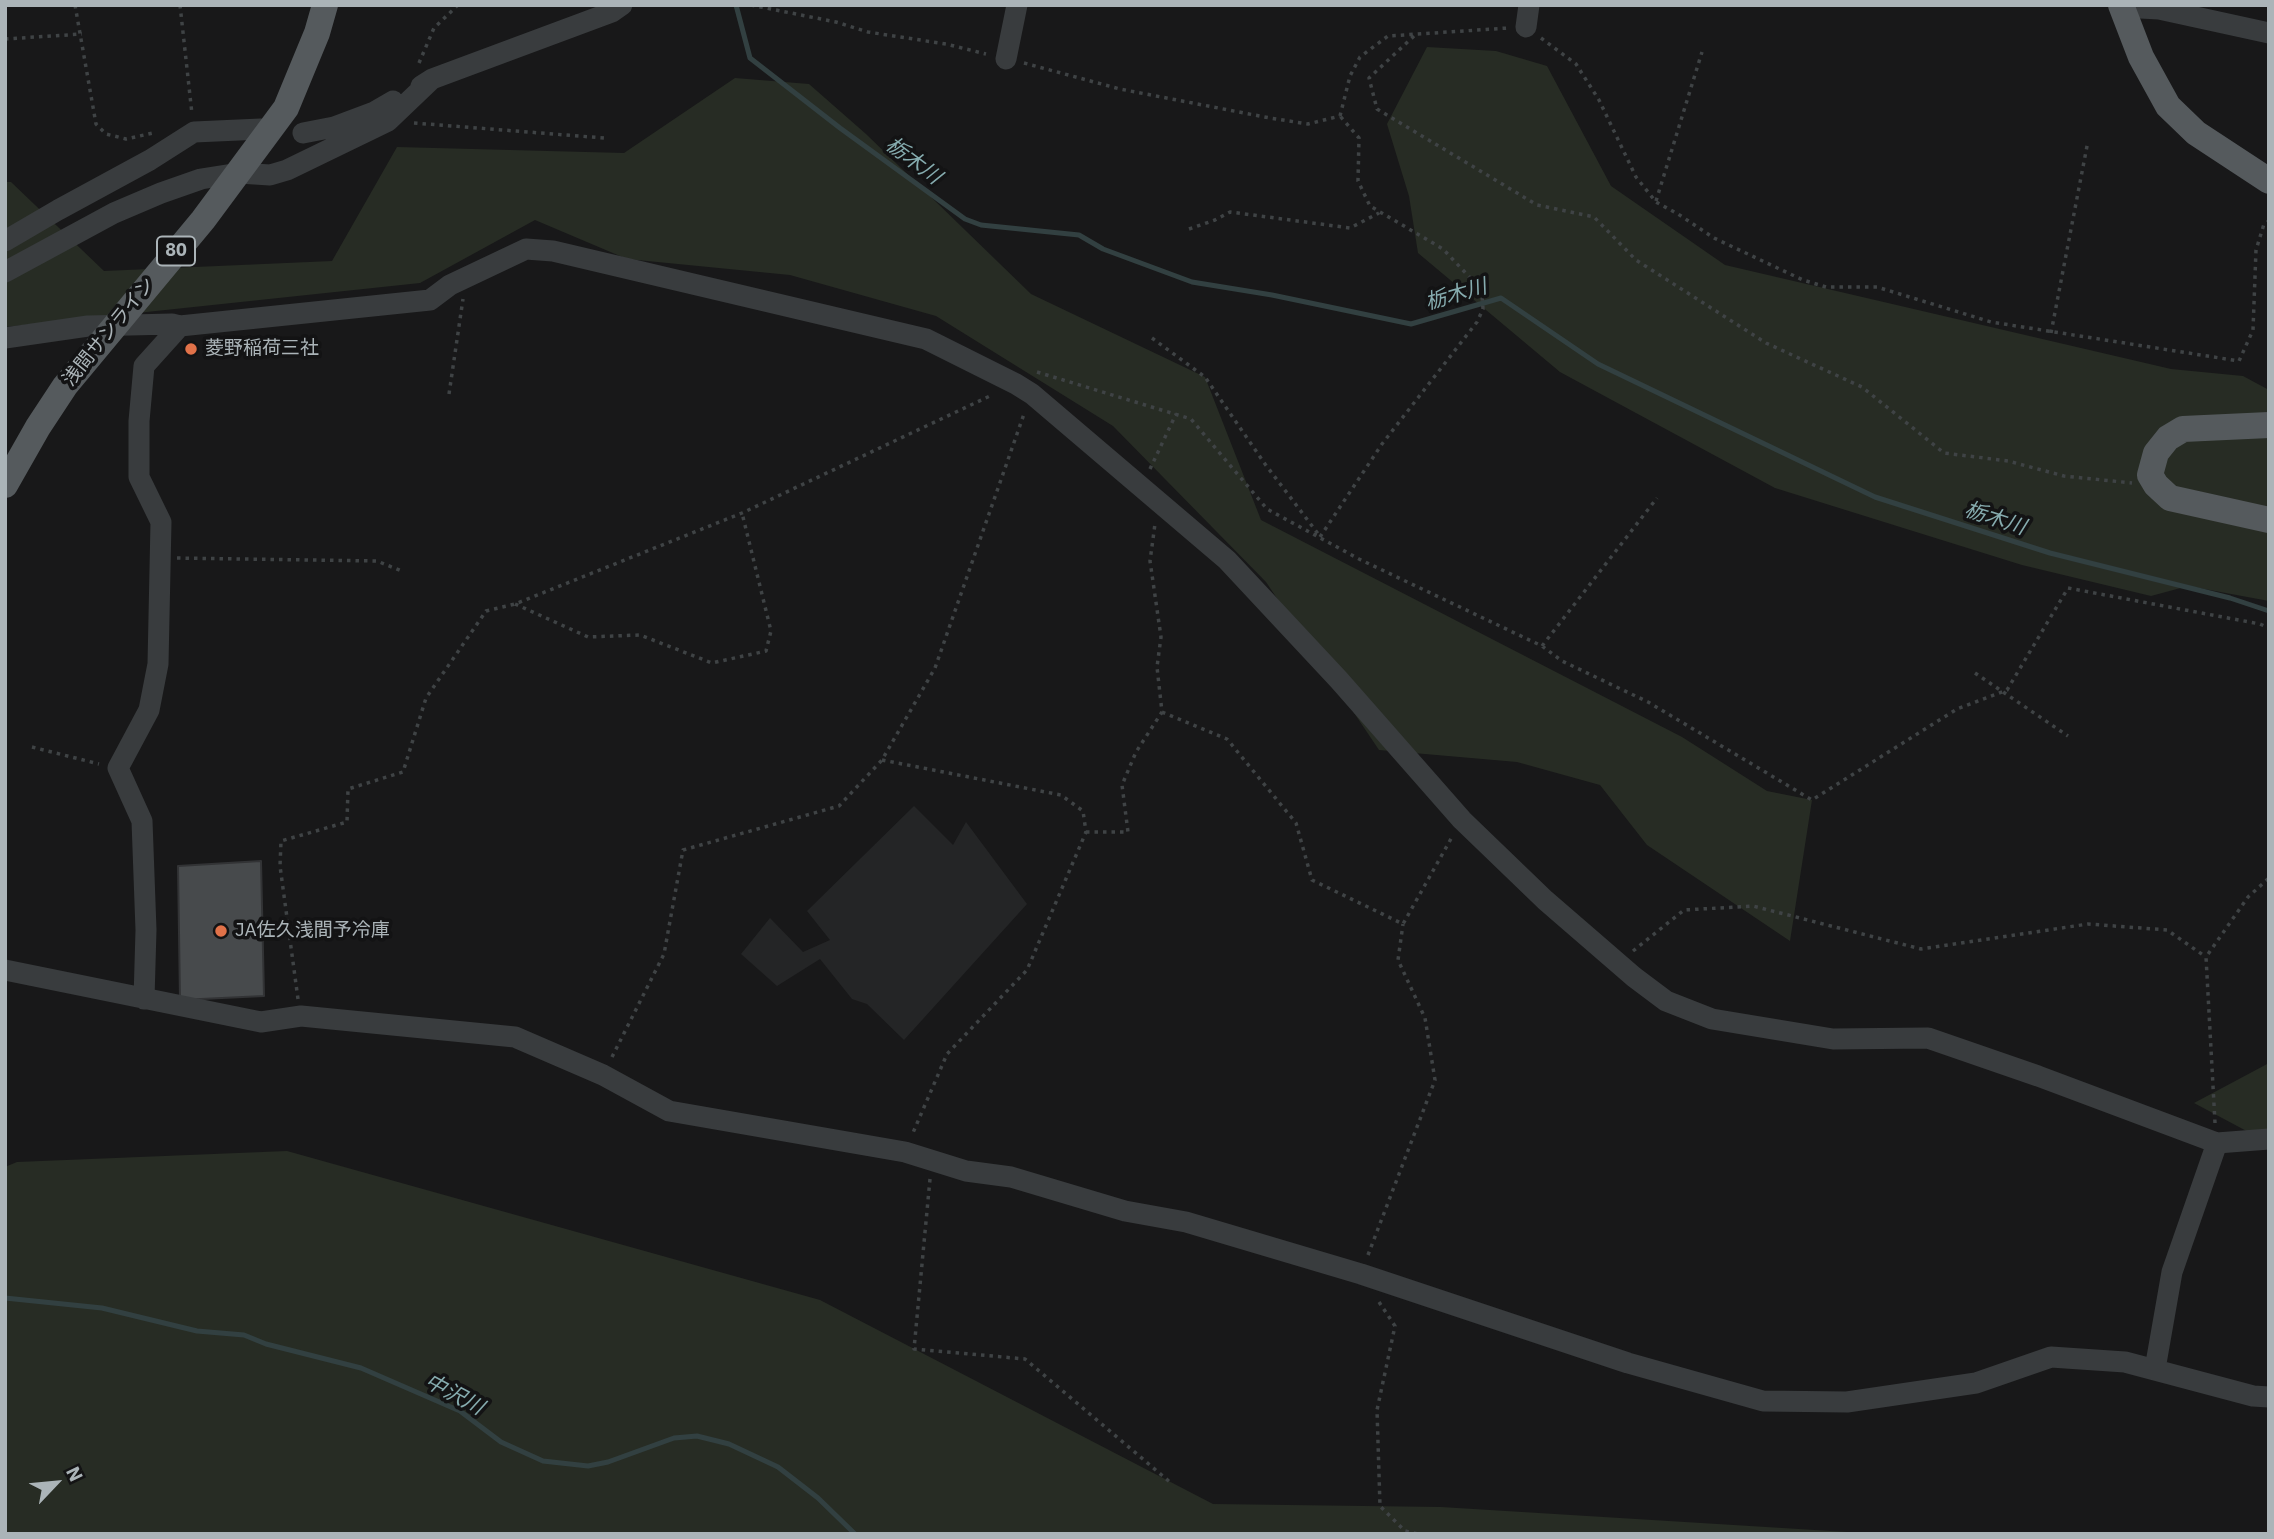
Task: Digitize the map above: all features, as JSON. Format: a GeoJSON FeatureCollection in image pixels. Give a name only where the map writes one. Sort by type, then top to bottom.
{"type":"FeatureCollection","features":[{"type":"Feature","properties":{"kind":"main road","name":"浅間サンライン"},"geometry":{"type":"LineString","coordinates":[[5,485],[65,386],[203,220],[286,108],[317,33],[325,5]]}},
{"type":"Feature","properties":{"kind":"main road"},"geometry":{"type":"LineString","coordinates":[[2122,6],[2141,57],[2168,106],[2196,133],[2269,181]]}},
{"type":"Feature","properties":{"kind":"main road"},"geometry":{"type":"LineString","coordinates":[[2269,425],[2183,429],[2175,433],[2156,453],[2150,475],[2170,498],[2269,520]]}},
{"type":"Feature","properties":{"kind":"street"},"geometry":{"type":"LineString","coordinates":[[303,132],[344,123],[374,112],[432,79],[612,12],[622,5]]}},
{"type":"Feature","properties":{"kind":"street"},"geometry":{"type":"LineString","coordinates":[[1006,58],[1017,5]]}},
{"type":"Feature","properties":{"kind":"street"},"geometry":{"type":"LineString","coordinates":[[1527,27],[1529,5]]}},
{"type":"Feature","properties":{"kind":"street"},"geometry":{"type":"LineString","coordinates":[[2122,6],[2159,9],[2269,33]]}},
{"type":"Feature","properties":{"kind":"street"},"geometry":{"type":"LineString","coordinates":[[5,272],[114,213],[161,193],[201,179],[239,173],[270,176],[287,170],[388,121],[432,79]]}},
{"type":"Feature","properties":{"kind":"street"},"geometry":{"type":"LineString","coordinates":[[5,241],[150,160],[194,132],[261,129]]}},
{"type":"Feature","properties":{"kind":"street"},"geometry":{"type":"LineString","coordinates":[[5,338],[88,326],[176,325],[430,300],[450,285],[526,248],[553,251],[926,339],[1026,383],[1141,488],[1227,559],[1339,680],[1462,820],[1545,900],[1633,977],[1666,1001],[1713,1019],[1833,1039],[1928,1038],[2217,1143],[2269,1139]]}},
{"type":"Feature","properties":{"kind":"street"},"geometry":{"type":"LineString","coordinates":[[144,999],[146,930],[142,821],[118,768],[149,710],[159,664],[161,522],[139,477],[139,421],[144,366],[176,325]]}},
{"type":"Feature","properties":{"kind":"street"},"geometry":{"type":"LineString","coordinates":[[5,970],[261,1022],[301,1016],[515,1037],[603,1075],[669,1111],[905,1152],[966,1171],[1011,1177],[1125,1211],[1186,1222],[1361,1274],[1628,1363],[1763,1401],[1847,1402],[1976,1383],[2051,1357],[2125,1362],[2253,1396],[2269,1397]]}},
{"type":"Feature","properties":{"kind":"street"},"geometry":{"type":"LineString","coordinates":[[2155,1369],[2172,1272],[2217,1143]]}},
{"type":"Feature","properties":{"kind":"path"},"geometry":{"type":"LineString","coordinates":[[75,5],[96,124],[106,134],[126,139],[153,133]]}},
{"type":"Feature","properties":{"kind":"path"},"geometry":{"type":"LineString","coordinates":[[180,5],[194,132]]}},
{"type":"Feature","properties":{"kind":"path"},"geometry":{"type":"LineString","coordinates":[[406,94],[434,28],[458,5]]}},
{"type":"Feature","properties":{"kind":"path"},"geometry":{"type":"LineString","coordinates":[[720,5],[727,5]]}},
{"type":"Feature","properties":{"kind":"path"},"geometry":{"type":"LineString","coordinates":[[751,5],[836,22],[868,32],[946,44],[1120,89],[1270,118],[1308,124],[1340,116]]}},
{"type":"Feature","properties":{"kind":"path"},"geometry":{"type":"LineString","coordinates":[[1340,116],[1350,76],[1360,57],[1388,36],[1527,27],[1576,64],[1599,100],[1636,177],[1656,202],[1714,238],[1803,280],[1826,287],[1877,287],[1991,322],[2239,360],[2253,330],[2256,250],[2264,224],[2269,221]]}},
{"type":"Feature","properties":{"kind":"path"},"geometry":{"type":"LineString","coordinates":[[5,39],[82,34]]}},
{"type":"Feature","properties":{"kind":"path"},"geometry":{"type":"LineString","coordinates":[[1415,34],[1369,78],[1377,109],[1537,205],[1594,217],[1636,260],[1766,343],[1862,387],[1944,453],[2008,461],[2064,476],[2156,485]]}},
{"type":"Feature","properties":{"kind":"path"},"geometry":{"type":"LineString","coordinates":[[1656,202],[1702,52]]}},
{"type":"Feature","properties":{"kind":"path"},"geometry":{"type":"LineString","coordinates":[[1320,537],[1381,444],[1477,322],[1483,309],[1482,295],[1476,284],[1443,249],[1370,206],[1358,181],[1359,138],[1340,116]]}},
{"type":"Feature","properties":{"kind":"path"},"geometry":{"type":"LineString","coordinates":[[388,121],[604,138]]}},
{"type":"Feature","properties":{"kind":"path"},"geometry":{"type":"LineString","coordinates":[[2051,333],[2088,141]]}},
{"type":"Feature","properties":{"kind":"path"},"geometry":{"type":"LineString","coordinates":[[1189,229],[1230,212],[1350,228],[1380,212]]}},
{"type":"Feature","properties":{"kind":"path"},"geometry":{"type":"LineString","coordinates":[[449,394],[463,296],[450,285]]}},
{"type":"Feature","properties":{"kind":"path"},"geometry":{"type":"LineString","coordinates":[[1152,338],[1205,377],[1320,537]]}},
{"type":"Feature","properties":{"kind":"path"},"geometry":{"type":"LineString","coordinates":[[603,1075],[664,954],[683,850],[839,806],[882,760],[935,668],[1026,383]]}},
{"type":"Feature","properties":{"kind":"path"},"geometry":{"type":"LineString","coordinates":[[301,1016],[280,866],[281,841],[346,822],[348,789],[403,772],[426,698],[486,611],[515,604],[742,513],[1026,383],[1191,419],[1266,509],[1359,559],[1542,646],[1562,661],[1648,702],[1812,800],[1957,709],[2007,690],[2068,588],[2260,624],[2269,628]]}},
{"type":"Feature","properties":{"kind":"path"},"geometry":{"type":"LineString","coordinates":[[1141,488],[1176,414]]}},
{"type":"Feature","properties":{"kind":"path"},"geometry":{"type":"LineString","coordinates":[[1542,646],[1657,498]]}},
{"type":"Feature","properties":{"kind":"path"},"geometry":{"type":"LineString","coordinates":[[1086,832],[1128,832],[1122,785],[1136,752],[1163,712],[1157,667],[1161,637],[1150,561],[1159,502]]}},
{"type":"Feature","properties":{"kind":"path"},"geometry":{"type":"LineString","coordinates":[[515,604],[588,637],[640,635],[712,663],[766,651],[771,631],[742,513]]}},
{"type":"Feature","properties":{"kind":"path"},"geometry":{"type":"LineString","coordinates":[[160,557],[377,561],[404,572]]}},
{"type":"Feature","properties":{"kind":"path"},"geometry":{"type":"LineString","coordinates":[[1975,673],[2068,736]]}},
{"type":"Feature","properties":{"kind":"path"},"geometry":{"type":"LineString","coordinates":[[1163,712],[1227,739],[1296,823],[1312,880],[1403,924]]}},
{"type":"Feature","properties":{"kind":"path"},"geometry":{"type":"LineString","coordinates":[[33,747],[118,768]]}},
{"type":"Feature","properties":{"kind":"path"},"geometry":{"type":"LineString","coordinates":[[882,760],[1060,795],[1083,811],[1086,832],[1027,970],[947,1054],[905,1152]]}},
{"type":"Feature","properties":{"kind":"path"},"geometry":{"type":"LineString","coordinates":[[1418,1534],[1405,1531],[1380,1506],[1377,1410],[1395,1326],[1361,1274],[1435,1080],[1425,1018],[1398,960],[1403,924],[1462,820]]}},
{"type":"Feature","properties":{"kind":"path"},"geometry":{"type":"LineString","coordinates":[[2217,1143],[2206,957],[2248,897],[2269,878]]}},
{"type":"Feature","properties":{"kind":"path"},"geometry":{"type":"LineString","coordinates":[[1619,962],[1684,910],[1753,906],[1921,949],[2088,923],[2167,930],[2206,957]]}},
{"type":"Feature","properties":{"kind":"path"},"geometry":{"type":"LineString","coordinates":[[932,1160],[914,1349],[1025,1359],[1171,1483]]}},
{"type":"Feature","properties":{"kind":"shaded area"},"geometry":{"type":"Polygon","coordinates":[[[1427,47],[1496,51],[1547,66],[1611,186],[1725,265],[2171,369],[2243,376],[2269,390],[2269,601],[2188,586],[2151,596],[2022,565],[1775,488],[1560,372],[1418,253],[1409,196],[1387,124],[1427,47]]]}},
{"type":"Feature","properties":{"kind":"shaded area"},"geometry":{"type":"Polygon","coordinates":[[[735,78],[809,84],[866,134],[1031,294],[1205,377],[1261,520],[1682,737],[1767,791],[1812,800],[1790,941],[1647,845],[1600,785],[1517,762],[1379,750],[1266,582],[1113,426],[936,316],[790,275],[627,259],[535,220],[420,283],[5,327],[5,182],[11,182],[104,271],[332,261],[397,147],[624,153],[735,78]]]}},
{"type":"Feature","properties":{"kind":"shaded area"},"geometry":{"type":"Polygon","coordinates":[[[914,806],[953,845],[966,822],[1027,904],[904,1040],[867,1004],[852,999],[820,959],[777,986],[741,954],[770,918],[803,952],[830,940],[807,911],[914,806]]]}},
{"type":"Feature","properties":{"kind":"shaded area"},"geometry":{"type":"Polygon","coordinates":[[[2269,1063],[2269,1143],[2194,1103],[2269,1063]]]}},
{"type":"Feature","properties":{"kind":"shaded area"},"geometry":{"type":"Polygon","coordinates":[[[287,1151],[820,1300],[1213,1504],[1441,1507],[1880,1534],[5,1534],[5,1167],[17,1162],[287,1151]]]}},
{"type":"Feature","properties":{"kind":"building","name":"JA佐久浅間予冷庫"},"geometry":{"type":"Polygon","coordinates":[[[261,861],[264,996],[180,1000],[178,866],[261,861]]]}},
{"type":"Feature","properties":{"kind":"waterway","name":"栃木川"},"geometry":{"type":"LineString","coordinates":[[736,5],[750,58],[965,219],[981,225],[1079,235],[1103,249],[1192,282],[1272,295],[1411,324],[1501,298],[1598,364],[1875,497],[2050,553],[2230,598],[2269,611]]}},
{"type":"Feature","properties":{"kind":"waterway","name":"中沢川"},"geometry":{"type":"LineString","coordinates":[[5,1298],[102,1308],[197,1331],[244,1335],[266,1344],[361,1368],[460,1411],[501,1442],[543,1461],[588,1466],[608,1462],[674,1438],[697,1436],[729,1444],[778,1467],[818,1498],[855,1534]]}},
{"type":"Feature","properties":{"kind":"place","name":"菱野稲荷三社"},"geometry":{"type":"Point","coordinates":[191,349]}},
{"type":"Feature","properties":{"kind":"place","name":"JA佐久浅間予冷庫"},"geometry":{"type":"Point","coordinates":[221,931]}}]}
